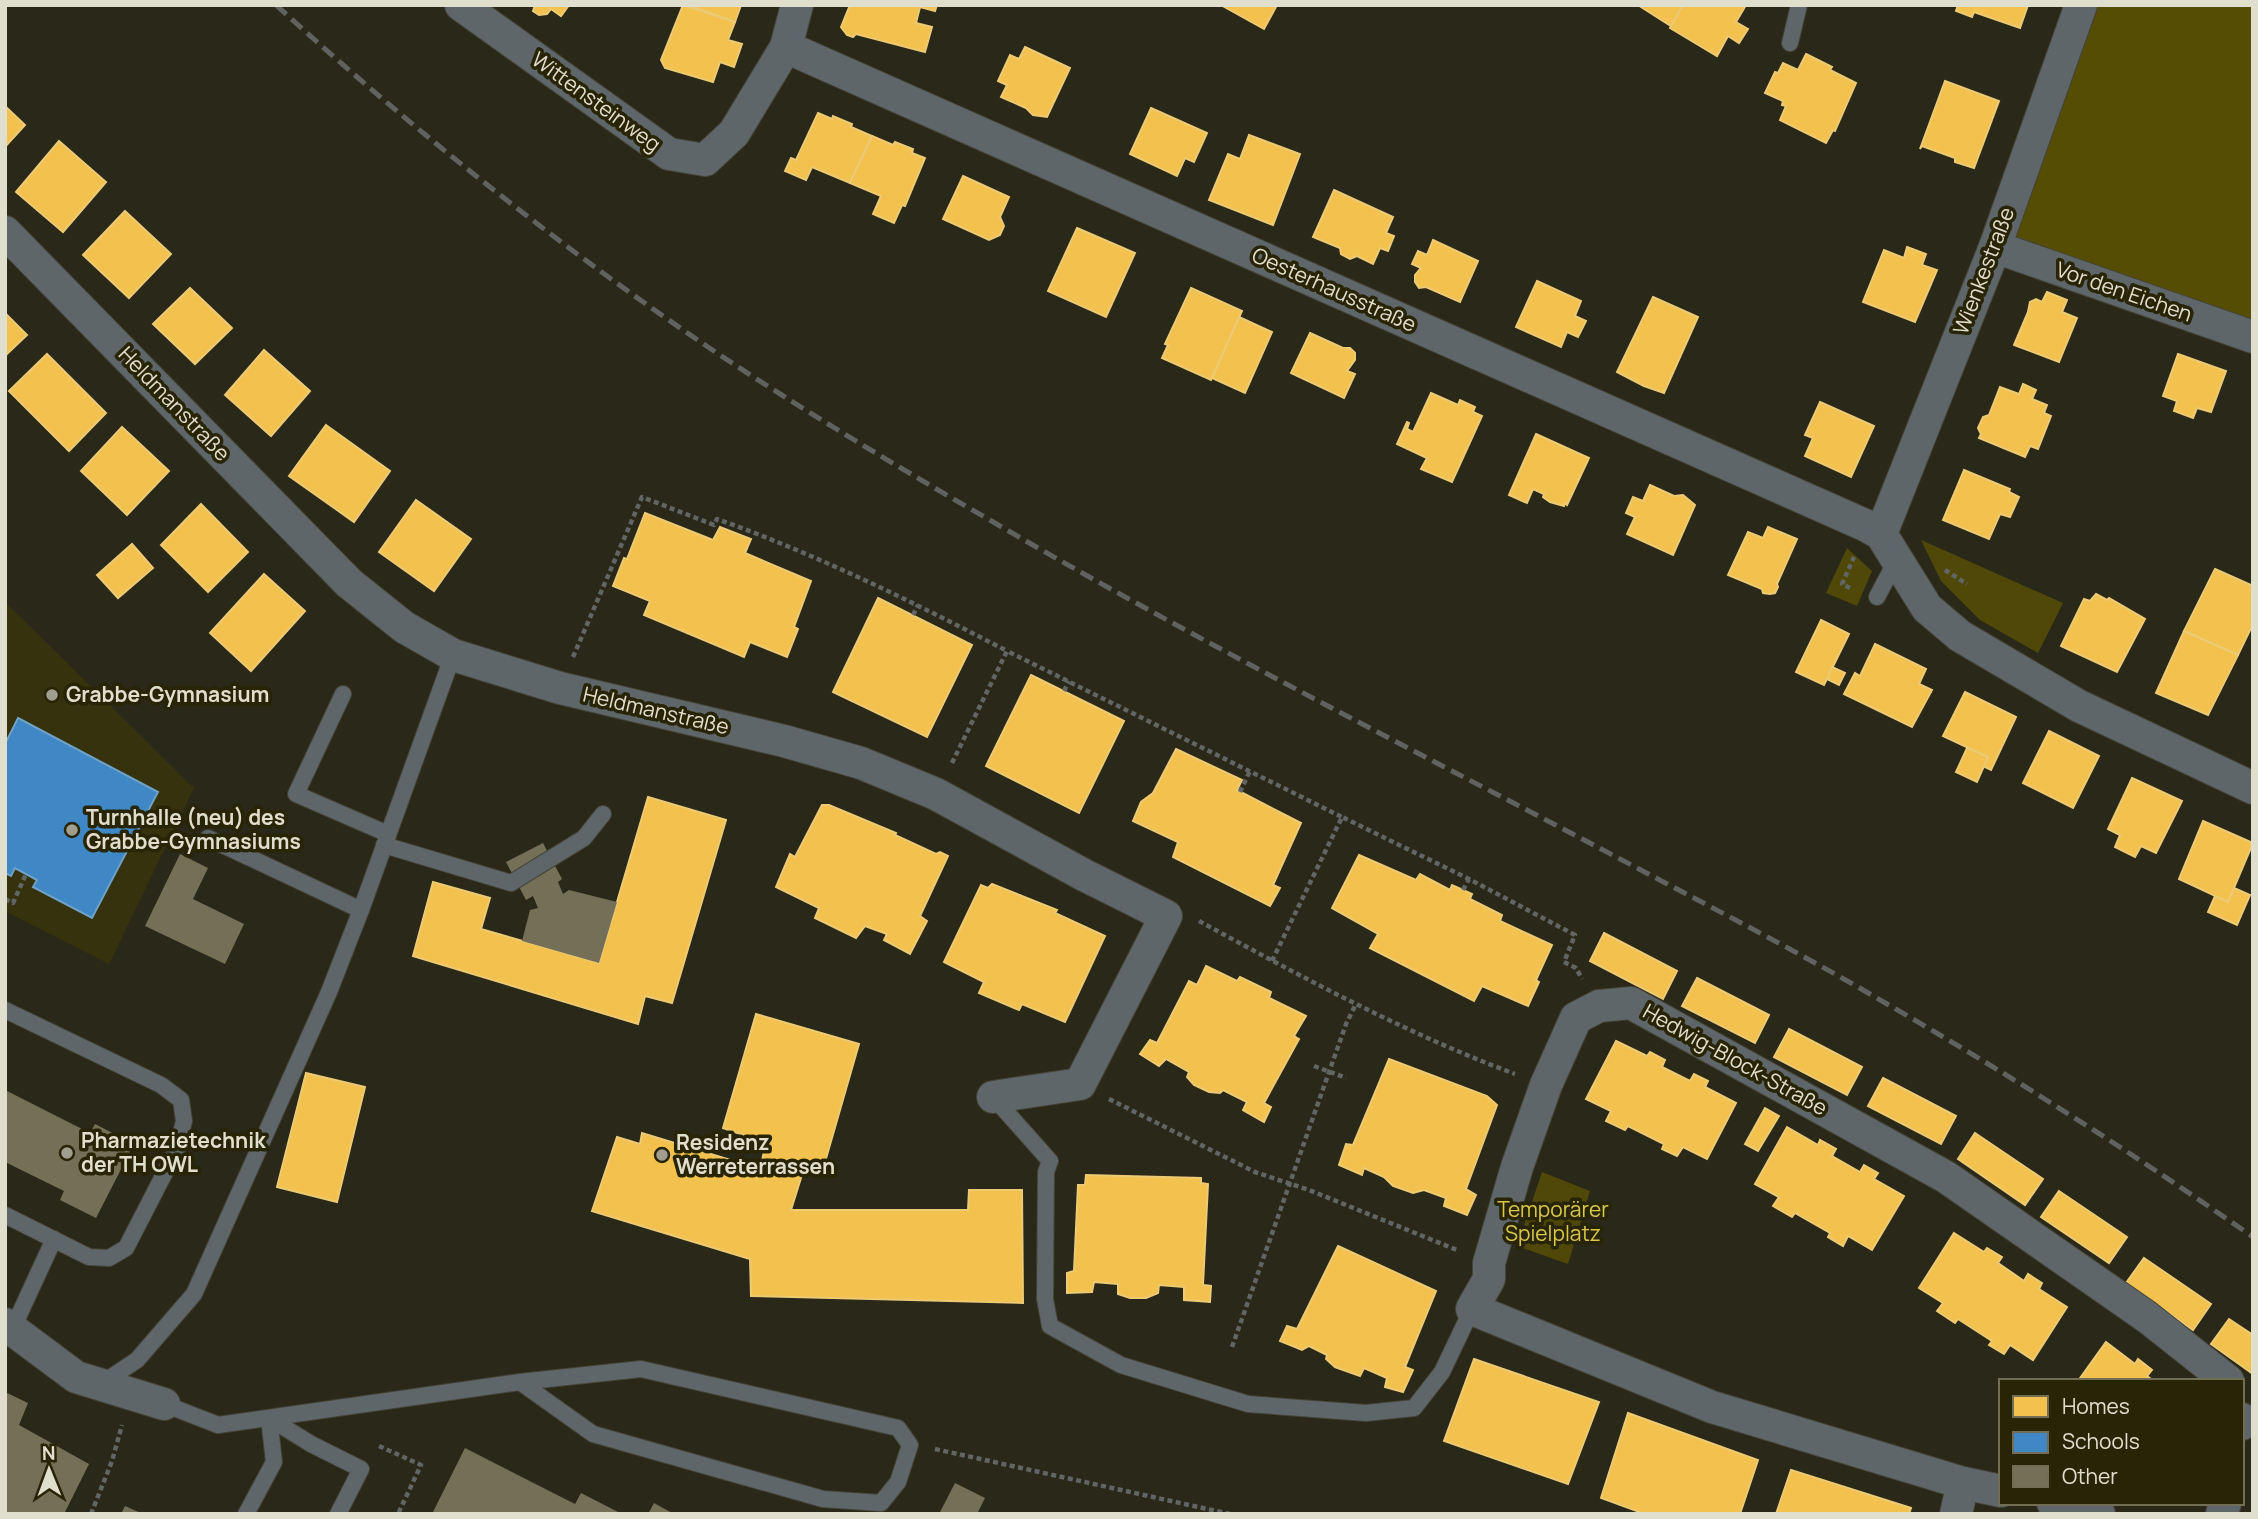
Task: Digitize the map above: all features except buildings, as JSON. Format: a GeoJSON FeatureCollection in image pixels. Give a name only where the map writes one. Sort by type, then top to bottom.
{"type":"FeatureCollection","features":[{"type":"Feature","properties":{"kind":"street","name":"Wittensteinweg"},"geometry":{"type":"LineString","coordinates":[[461,5],[668,154],[705,160],[734,133],[786,47]]}},
{"type":"Feature","properties":{"kind":"street"},"geometry":{"type":"LineString","coordinates":[[786,47],[797,5]]}},
{"type":"Feature","properties":{"kind":"street","name":"Wienkestraße"},"geometry":{"type":"LineString","coordinates":[[1889,547],[2081,5]]}},
{"type":"Feature","properties":{"kind":"street","name":"Oesterhausstraße"},"geometry":{"type":"LineString","coordinates":[[786,47],[1889,547]]}},
{"type":"Feature","properties":{"kind":"street","name":"Heldmanstraße"},"geometry":{"type":"LineString","coordinates":[[5,232],[349,583],[404,627],[453,655],[560,688],[784,741],[862,763],[936,794],[1084,875],[1166,916]]}},
{"type":"Feature","properties":{"kind":"street","name":"Vor den Eichen"},"geometry":{"type":"LineString","coordinates":[[1995,247],[2253,337]]}},
{"type":"Feature","properties":{"kind":"street"},"geometry":{"type":"LineString","coordinates":[[1889,547],[1927,608],[1959,636],[2079,706],[2253,788]]}},
{"type":"Feature","properties":{"kind":"street"},"geometry":{"type":"LineString","coordinates":[[993,1097],[1080,1084],[1166,916]]}},
{"type":"Feature","properties":{"kind":"street","name":"Hedwig-Block-Straße"},"geometry":{"type":"LineString","coordinates":[[1599,1006],[1631,1003],[1946,1177],[2147,1317],[2225,1379]]}},
{"type":"Feature","properties":{"kind":"street"},"geometry":{"type":"LineString","coordinates":[[1599,1006],[1576,1018],[1546,1085],[1517,1167],[1489,1263],[1489,1279],[1472,1309],[1712,1407],[1963,1483],[1999,1491]]}},
{"type":"Feature","properties":{"kind":"street"},"geometry":{"type":"LineString","coordinates":[[9,1326],[76,1377],[164,1404]]}},
{"type":"Feature","properties":{"kind":"street"},"geometry":{"type":"LineString","coordinates":[[1956,1514],[1963,1483]]}},
{"type":"Feature","properties":{"kind":"street"},"geometry":{"type":"LineString","coordinates":[[2061,1505],[2099,1514]]}},
{"type":"Feature","properties":{"kind":"lane"},"geometry":{"type":"LineString","coordinates":[[1790,43],[1799,5]]}},
{"type":"Feature","properties":{"kind":"lane"},"geometry":{"type":"LineString","coordinates":[[1877,597],[1889,547]]}},
{"type":"Feature","properties":{"kind":"lane"},"geometry":{"type":"LineString","coordinates":[[101,1385],[137,1360],[194,1294],[329,992],[453,655]]}},
{"type":"Feature","properties":{"kind":"lane"},"geometry":{"type":"LineString","coordinates":[[342,694],[296,794],[386,839],[511,883],[584,838],[603,814]]}},
{"type":"Feature","properties":{"kind":"lane"},"geometry":{"type":"LineString","coordinates":[[208,838],[361,910]]}},
{"type":"Feature","properties":{"kind":"lane"},"geometry":{"type":"LineString","coordinates":[[5,1010],[161,1085],[181,1100],[184,1121],[177,1149],[126,1248],[109,1258],[89,1256],[5,1214]]}},
{"type":"Feature","properties":{"kind":"lane"},"geometry":{"type":"LineString","coordinates":[[993,1097],[1050,1161],[1046,1172],[1045,1299],[1050,1326],[1121,1365],[1248,1404],[1366,1413],[1415,1408],[1442,1372],[1472,1309]]}},
{"type":"Feature","properties":{"kind":"lane"},"geometry":{"type":"LineString","coordinates":[[9,1326],[54,1239]]}},
{"type":"Feature","properties":{"kind":"lane"},"geometry":{"type":"LineString","coordinates":[[164,1404],[218,1425],[520,1382],[641,1369],[898,1428],[910,1445],[898,1482],[881,1503],[823,1499],[593,1434],[520,1382]]}},
{"type":"Feature","properties":{"kind":"lane"},"geometry":{"type":"LineString","coordinates":[[246,1514],[274,1462],[269,1418]]}},
{"type":"Feature","properties":{"kind":"lane"},"geometry":{"type":"LineString","coordinates":[[269,1418],[311,1444],[361,1469],[338,1514]]}},
{"type":"Feature","properties":{"kind":"path"},"geometry":{"type":"LineString","coordinates":[[560,688],[642,497],[714,525],[717,519],[844,570],[918,605],[1576,935],[1564,962],[1576,968],[1599,1006]]}},
{"type":"Feature","properties":{"kind":"path"},"geometry":{"type":"LineString","coordinates":[[737,534],[740,528]]}},
{"type":"Feature","properties":{"kind":"path"},"geometry":{"type":"LineString","coordinates":[[913,615],[918,605]]}},
{"type":"Feature","properties":{"kind":"path"},"geometry":{"type":"LineString","coordinates":[[936,794],[1007,651]]}},
{"type":"Feature","properties":{"kind":"path"},"geometry":{"type":"LineString","coordinates":[[1064,691],[1069,681]]}},
{"type":"Feature","properties":{"kind":"path"},"geometry":{"type":"LineString","coordinates":[[1240,792],[1250,771]]}},
{"type":"Feature","properties":{"kind":"path"},"geometry":{"type":"LineString","coordinates":[[1272,961],[1342,817]]}},
{"type":"Feature","properties":{"kind":"path"},"geometry":{"type":"LineString","coordinates":[[5,899],[13,903],[26,874]]}},
{"type":"Feature","properties":{"kind":"path"},"geometry":{"type":"LineString","coordinates":[[1464,890],[1469,879]]}},
{"type":"Feature","properties":{"kind":"path"},"geometry":{"type":"LineString","coordinates":[[1166,916],[1199,921],[1272,961],[1424,1037],[1546,1085]]}},
{"type":"Feature","properties":{"kind":"path"},"geometry":{"type":"LineString","coordinates":[[1232,1347],[1346,1024],[1356,1004]]}},
{"type":"Feature","properties":{"kind":"path"},"geometry":{"type":"LineString","coordinates":[[1314,1066],[1346,1078]]}},
{"type":"Feature","properties":{"kind":"path"},"geometry":{"type":"LineString","coordinates":[[1080,1084],[1255,1172],[1309,1190],[1489,1263]]}},
{"type":"Feature","properties":{"kind":"path"},"geometry":{"type":"LineString","coordinates":[[91,1514],[112,1461],[132,1394]]}},
{"type":"Feature","properties":{"kind":"path"},"geometry":{"type":"LineString","coordinates":[[910,1445],[1230,1514]]}},
{"type":"Feature","properties":{"kind":"shaded area"},"geometry":{"type":"Polygon","coordinates":[[[2088,5],[2253,5],[2253,321],[2015,240],[2088,5]]]}},
{"type":"Feature","properties":{"kind":"shaded area","name":"Grabbe-Gymnasium"},"geometry":{"type":"Polygon","coordinates":[[[5,602],[194,788],[109,964],[5,911],[5,602]]]}},
{"type":"Feature","properties":{"kind":"green space"},"geometry":{"type":"Polygon","coordinates":[[[1921,540],[2063,603],[2038,653],[1980,620],[1941,581],[1921,540]]]}},
{"type":"Feature","properties":{"kind":"green space"},"geometry":{"type":"Polygon","coordinates":[[[1847,548],[1872,571],[1857,606],[1826,593],[1847,548]]]}},
{"type":"Feature","properties":{"kind":"green space","name":"Temporärer Spielplatz"},"geometry":{"type":"Polygon","coordinates":[[[1542,1172],[1590,1191],[1568,1264],[1517,1246],[1542,1172]]]}},
{"type":"Feature","properties":{"kind":"railway"},"geometry":{"type":"LineString","coordinates":[[276,5],[432,141],[595,268],[708,347],[812,414],[952,498],[1149,610],[1733,918],[1856,986],[2072,1116],[2253,1237]]}},
{"type":"Feature","properties":{"kind":"place","name":"Grabbe-Gymnasium"},"geometry":{"type":"Point","coordinates":[52,695]}},
{"type":"Feature","properties":{"kind":"place","name":"Turnhalle (neu) des Grabbe-Gymnasiums"},"geometry":{"type":"Point","coordinates":[72,830]}},
{"type":"Feature","properties":{"kind":"place","name":"Pharmazietechnik der TH OWL"},"geometry":{"type":"Point","coordinates":[67,1153]}},
{"type":"Feature","properties":{"kind":"place","name":"Residenz Werreterrassen"},"geometry":{"type":"Point","coordinates":[662,1155]}}]}
